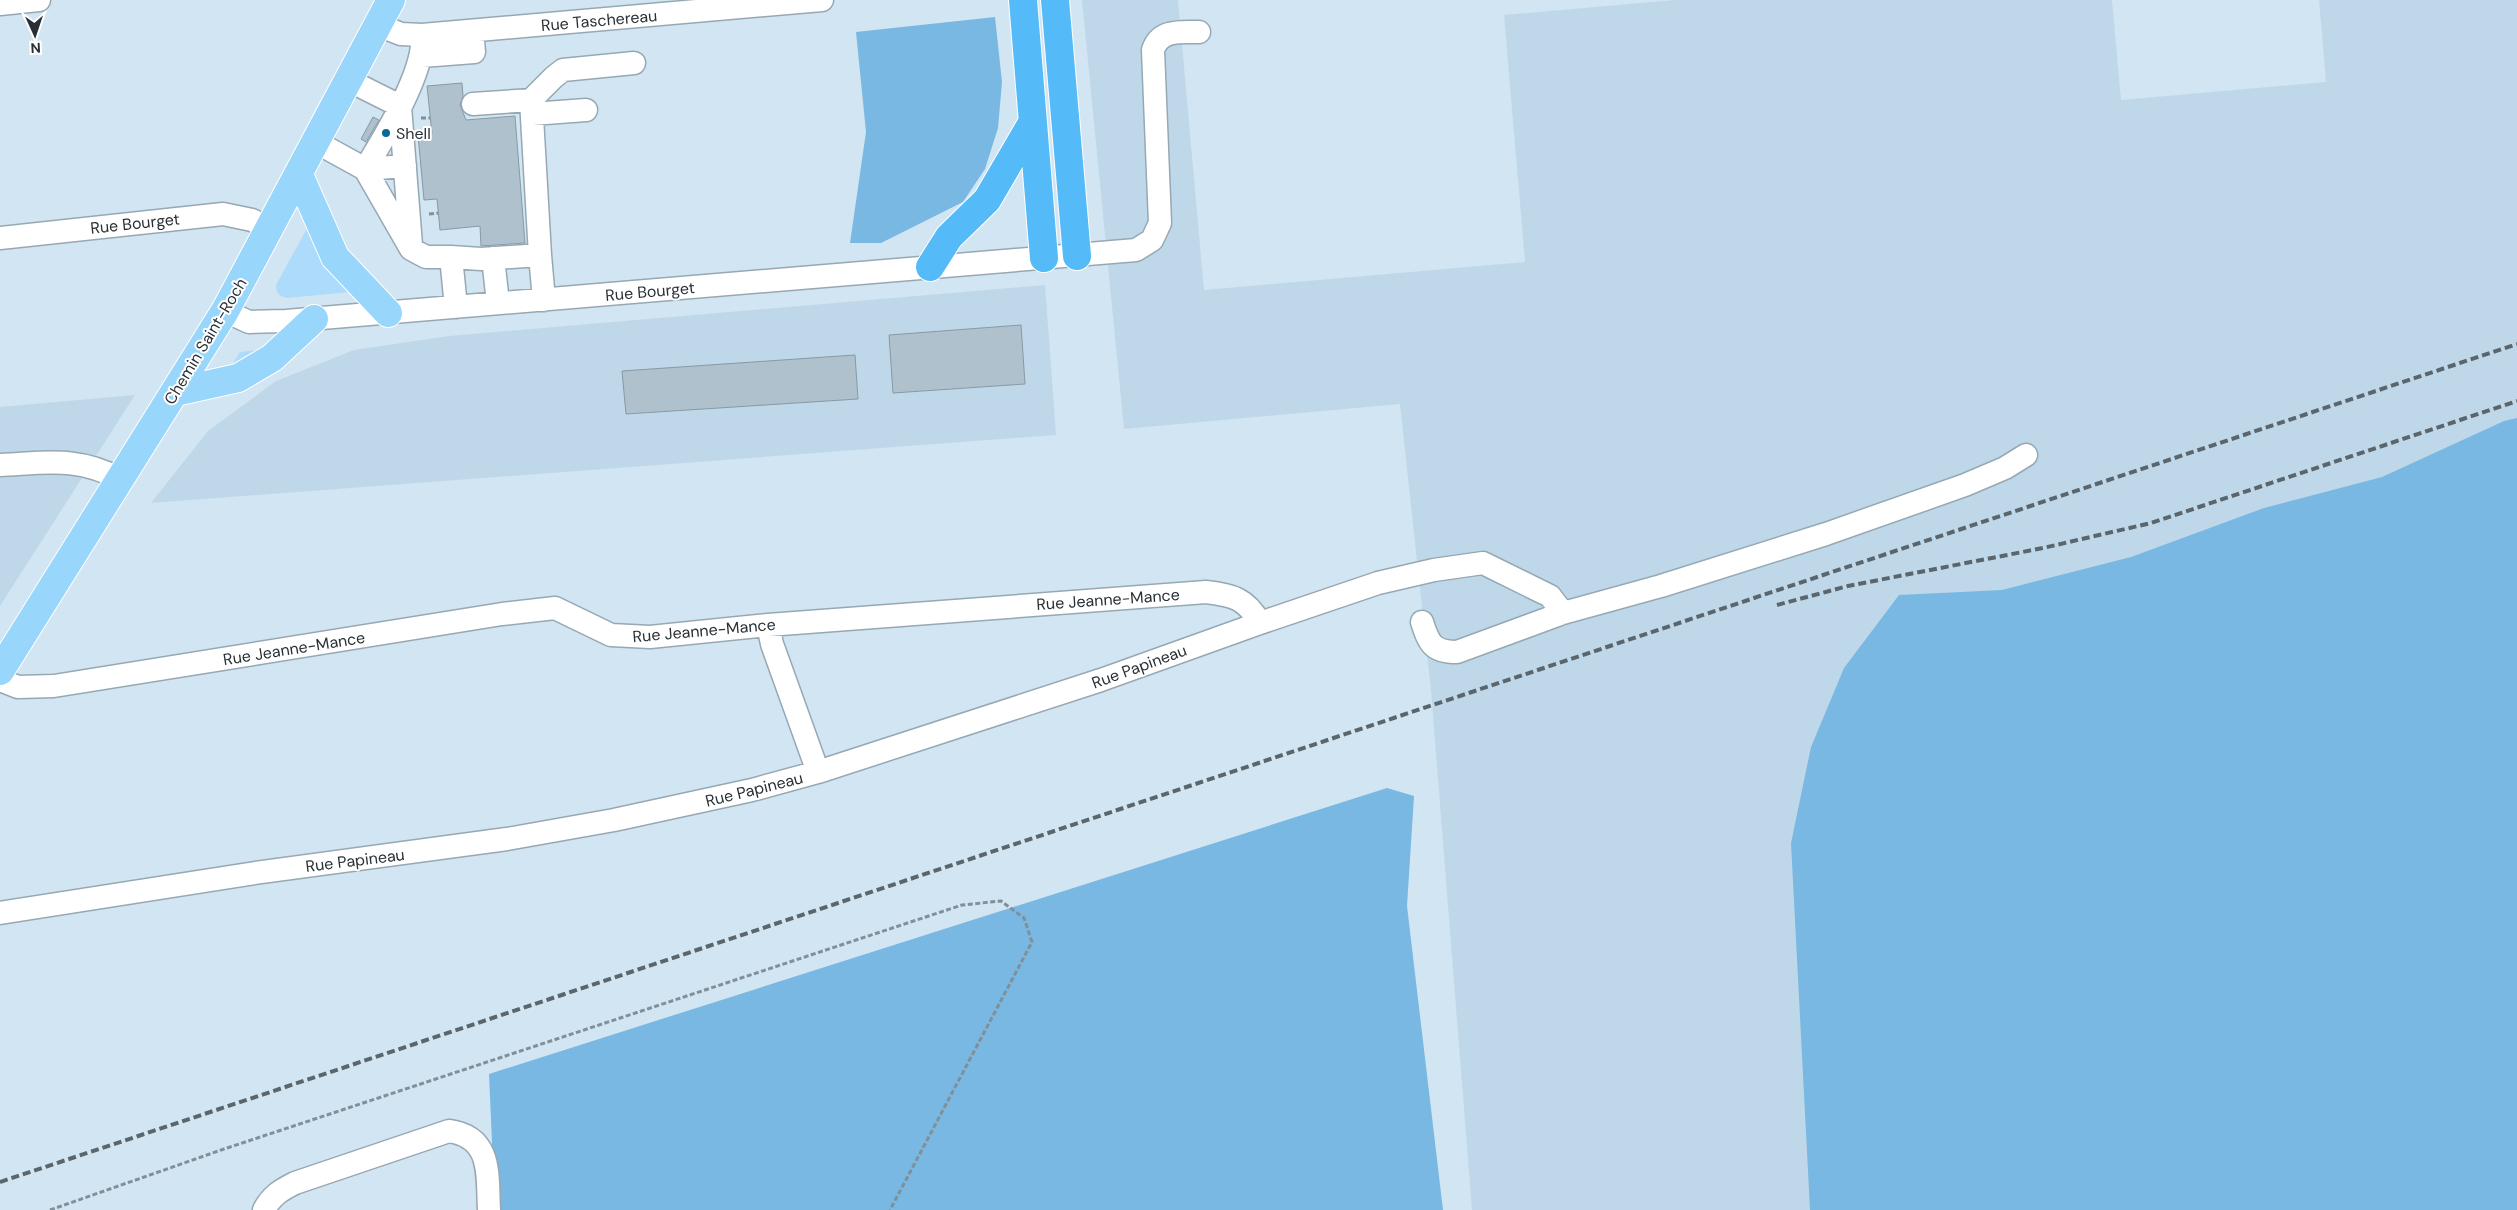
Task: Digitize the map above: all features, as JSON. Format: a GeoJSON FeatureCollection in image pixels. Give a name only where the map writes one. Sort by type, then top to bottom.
{"type":"FeatureCollection","features":[{"type":"Feature","properties":{"kind":"highway"},"geometry":{"type":"LineString","coordinates":[[1023,0],[1044,258]]}},
{"type":"Feature","properties":{"kind":"highway"},"geometry":{"type":"LineString","coordinates":[[1055,0],[1077,256]]}},
{"type":"Feature","properties":{"kind":"highway"},"geometry":{"type":"LineString","coordinates":[[930,267],[949,237],[976,213],[986,200],[1032,123]]}},
{"type":"Feature","properties":{"kind":"main road","name":"Chemin Saint-Roch"},"geometry":{"type":"LineString","coordinates":[[0,670],[225,311],[391,0]]}},
{"type":"Feature","properties":{"kind":"main road"},"geometry":{"type":"LineString","coordinates":[[299,174],[335,256],[388,313]]}},
{"type":"Feature","properties":{"kind":"main road"},"geometry":{"type":"LineString","coordinates":[[175,392],[238,378],[272,358],[314,319]]}},
{"type":"Feature","properties":{"kind":"street"},"geometry":{"type":"LineString","coordinates":[[0,4],[39,0]]}},
{"type":"Feature","properties":{"kind":"street","name":"Rue Taschereau"},"geometry":{"type":"LineString","coordinates":[[378,25],[422,46],[472,32],[822,0]]}},
{"type":"Feature","properties":{"kind":"street","name":"Rue Bourget"},"geometry":{"type":"LineString","coordinates":[[225,311],[242,320],[256,323],[1136,250],[1147,244],[1156,235],[1160,223],[1153,50],[1156,41],[1163,35],[1199,32]]}},
{"type":"Feature","properties":{"kind":"street"},"geometry":{"type":"LineString","coordinates":[[366,169],[400,106],[422,46]]}},
{"type":"Feature","properties":{"kind":"street"},"geometry":{"type":"LineString","coordinates":[[544,300],[532,107],[563,70],[634,63]]}},
{"type":"Feature","properties":{"kind":"street"},"geometry":{"type":"LineString","coordinates":[[348,80],[400,106]]}},
{"type":"Feature","properties":{"kind":"street"},"geometry":{"type":"LineString","coordinates":[[473,104],[586,110]]}},
{"type":"Feature","properties":{"kind":"street"},"geometry":{"type":"LineString","coordinates":[[400,106],[411,249]]}},
{"type":"Feature","properties":{"kind":"street"},"geometry":{"type":"LineString","coordinates":[[316,142],[366,169],[411,249],[426,257],[494,258],[540,255]]}},
{"type":"Feature","properties":{"kind":"street"},"geometry":{"type":"LineString","coordinates":[[366,169],[405,166]]}},
{"type":"Feature","properties":{"kind":"street","name":"Rue Bourget"},"geometry":{"type":"LineString","coordinates":[[0,238],[222,214],[238,216],[269,229]]}},
{"type":"Feature","properties":{"kind":"street"},"geometry":{"type":"LineString","coordinates":[[451,257],[456,307]]}},
{"type":"Feature","properties":{"kind":"street"},"geometry":{"type":"LineString","coordinates":[[494,258],[498,304]]}},
{"type":"Feature","properties":{"kind":"street"},"geometry":{"type":"LineString","coordinates":[[1422,622],[1427,637],[1434,647],[1444,652],[1457,652],[1563,613],[1661,586],[1826,534],[1965,485],[2005,468],[2026,455]]}},
{"type":"Feature","properties":{"kind":"street"},"geometry":{"type":"LineString","coordinates":[[0,465],[74,462],[100,468],[120,479]]}},
{"type":"Feature","properties":{"kind":"street","name":"Rue Papineau"},"geometry":{"type":"LineString","coordinates":[[0,913],[255,873],[536,834],[679,807],[818,772],[1101,680],[1378,583],[1434,570],[1483,563],[1550,596],[1563,613]]}},
{"type":"Feature","properties":{"kind":"street","name":"Rue Jeanne-Mance"},"geometry":{"type":"LineString","coordinates":[[0,680],[18,687],[54,686],[548,608],[563,611],[611,635],[628,637],[1206,592],[1238,598],[1253,611],[1260,623]]}},
{"type":"Feature","properties":{"kind":"street"},"geometry":{"type":"LineString","coordinates":[[768,625],[772,644],[818,772]]}},
{"type":"Feature","properties":{"kind":"street"},"geometry":{"type":"LineString","coordinates":[[264,1210],[268,1202],[279,1191],[294,1183],[435,1135],[449,1132],[464,1133],[477,1142],[484,1154],[489,1210]]}},
{"type":"Feature","properties":{"kind":"path"},"geometry":{"type":"LineString","coordinates":[[50,1210],[224,1149],[962,905],[1000,901],[1024,918],[1032,942],[890,1210]]}},
{"type":"Feature","properties":{"kind":"shaded area"},"geometry":{"type":"Polygon","coordinates":[[[1082,0],[1178,0],[1204,290],[1525,262],[1504,15],[1675,0],[2112,0],[2121,100],[2326,82],[2319,0],[2517,0],[2517,1210],[1472,1210],[1431,690],[1400,404],[1124,429],[1082,0]]]}},
{"type":"Feature","properties":{"kind":"shaded area"},"geometry":{"type":"Polygon","coordinates":[[[995,17],[1002,82],[998,128],[985,169],[963,202],[881,243],[850,243],[866,132],[856,32],[995,17]]]}},
{"type":"Feature","properties":{"kind":"shaded area"},"geometry":{"type":"Polygon","coordinates":[[[309,225],[350,292],[287,298],[277,292],[276,285],[309,225]]]}},
{"type":"Feature","properties":{"kind":"shaded area"},"geometry":{"type":"Polygon","coordinates":[[[1045,285],[1056,435],[151,503],[208,431],[276,381],[354,350],[449,336],[1045,285]]]}},
{"type":"Feature","properties":{"kind":"shaded area"},"geometry":{"type":"Polygon","coordinates":[[[266,349],[241,364],[232,365],[240,352],[266,349]]]}},
{"type":"Feature","properties":{"kind":"shaded area"},"geometry":{"type":"Polygon","coordinates":[[[135,395],[0,606],[0,407],[135,395]]]}},
{"type":"Feature","properties":{"kind":"shaded area"},"geometry":{"type":"Polygon","coordinates":[[[2517,418],[2517,1210],[1810,1210],[1791,843],[1811,747],[1844,668],[1899,595],[2002,590],[2131,557],[2264,508],[2382,477],[2504,421],[2517,418]]]}},
{"type":"Feature","properties":{"kind":"shaded area"},"geometry":{"type":"Polygon","coordinates":[[[1387,788],[1414,796],[1407,906],[1443,1210],[495,1210],[489,1074],[1387,788]]]}},
{"type":"Feature","properties":{"kind":"building"},"geometry":{"type":"Polygon","coordinates":[[[462,83],[463,96],[460,105],[466,120],[515,116],[525,243],[481,246],[480,226],[440,230],[437,199],[424,200],[418,135],[432,134],[427,86],[462,83]]]}},
{"type":"Feature","properties":{"kind":"building"},"geometry":{"type":"Polygon","coordinates":[[[373,117],[379,120],[366,142],[361,139],[373,117]]]}},
{"type":"Feature","properties":{"kind":"building"},"geometry":{"type":"Polygon","coordinates":[[[1021,325],[1025,384],[893,393],[889,335],[1021,325]]]}},
{"type":"Feature","properties":{"kind":"building"},"geometry":{"type":"Polygon","coordinates":[[[855,355],[858,399],[626,414],[622,371],[855,355]]]}},
{"type":"Feature","properties":{"kind":"railway"},"geometry":{"type":"LineString","coordinates":[[0,1182],[2517,344]]}},
{"type":"Feature","properties":{"kind":"railway"},"geometry":{"type":"LineString","coordinates":[[1777,605],[1848,586],[2043,548],[2151,523],[2517,401]]}},
{"type":"Feature","properties":{"kind":"place","name":"Shell"},"geometry":{"type":"Point","coordinates":[386,133]}}]}
